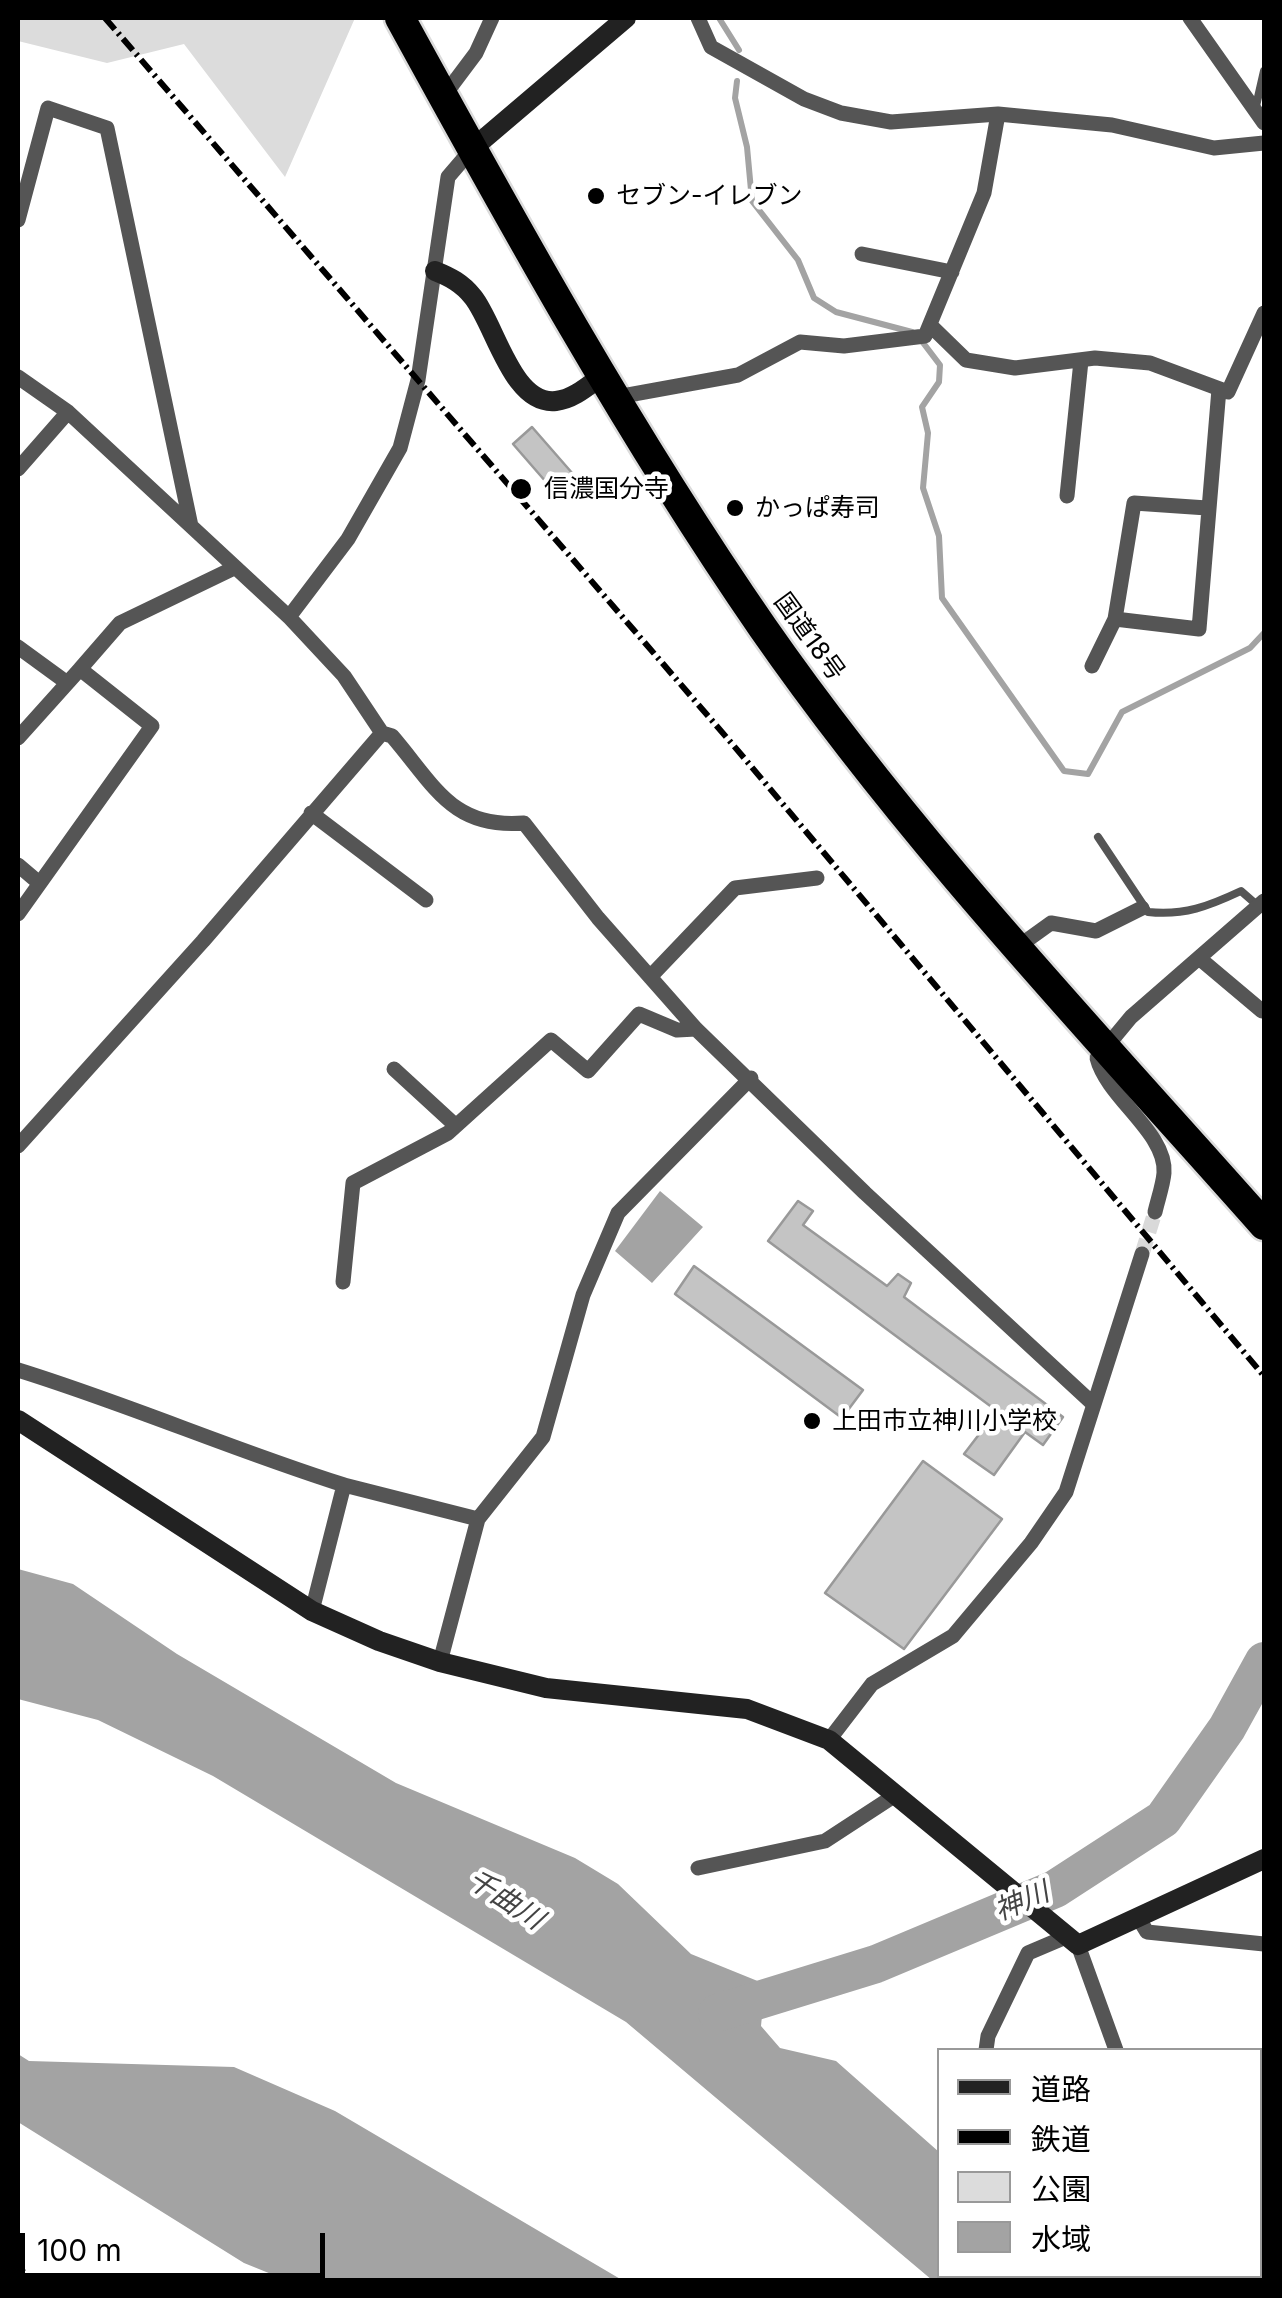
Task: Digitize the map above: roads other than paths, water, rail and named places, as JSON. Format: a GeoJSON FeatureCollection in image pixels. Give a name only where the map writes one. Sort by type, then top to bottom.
{"type":"FeatureCollection","features":[{"type":"Feature","properties":{"kind":"highway","name":"国道18号"},"geometry":{"type":"LineString","coordinates":[[400,18],[610,386],[764,629],[888,792],[1264,1225]]}},
{"type":"Feature","properties":{"kind":"street"},"geometry":{"type":"LineString","coordinates":[[443,97],[476,53],[492,18]]}},
{"type":"Feature","properties":{"kind":"street"},"geometry":{"type":"LineString","coordinates":[[289,617],[358,525],[400,448],[418,380],[448,177],[472,149],[626,18]]}},
{"type":"Feature","properties":{"kind":"street"},"geometry":{"type":"LineString","coordinates":[[698,18],[711,47],[720,54],[804,99],[842,114],[891,122],[998,114],[1112,125],[1214,148],[1264,142]]}},
{"type":"Feature","properties":{"kind":"street"},"geometry":{"type":"LineString","coordinates":[[1190,18],[1260,116]]}},
{"type":"Feature","properties":{"kind":"street"},"geometry":{"type":"LineString","coordinates":[[18,220],[48,108],[107,128],[191,526]]}},
{"type":"Feature","properties":{"kind":"street"},"geometry":{"type":"LineString","coordinates":[[435,271],[453,278],[472,296],[525,390],[544,401],[558,402],[610,386],[738,375],[800,342],[885,343],[926,336],[984,194],[998,114]]}},
{"type":"Feature","properties":{"kind":"street"},"geometry":{"type":"LineString","coordinates":[[862,254],[952,272]]}},
{"type":"Feature","properties":{"kind":"street"},"geometry":{"type":"LineString","coordinates":[[930,325],[966,360],[1015,368],[1095,358],[1150,363],[1228,392],[1264,313]]}},
{"type":"Feature","properties":{"kind":"street"},"geometry":{"type":"LineString","coordinates":[[1067,496],[1081,361]]}},
{"type":"Feature","properties":{"kind":"street"},"geometry":{"type":"LineString","coordinates":[[18,376],[68,412],[232,569],[289,617],[344,676],[382,733],[392,736],[456,810],[492,826],[524,823],[696,1029],[751,1078],[864,1193],[1091,1402]]}},
{"type":"Feature","properties":{"kind":"street"},"geometry":{"type":"LineString","coordinates":[[1115,619],[1199,629],[1219,389]]}},
{"type":"Feature","properties":{"kind":"street"},"geometry":{"type":"LineString","coordinates":[[18,469],[68,412]]}},
{"type":"Feature","properties":{"kind":"street"},"geometry":{"type":"LineString","coordinates":[[1092,666],[1115,619],[1134,503],[1207,508]]}},
{"type":"Feature","properties":{"kind":"street"},"geometry":{"type":"LineString","coordinates":[[18,738],[120,623],[232,569]]}},
{"type":"Feature","properties":{"kind":"street"},"geometry":{"type":"LineString","coordinates":[[18,647],[66,682]]}},
{"type":"Feature","properties":{"kind":"street"},"geometry":{"type":"LineString","coordinates":[[18,914],[152,726],[80,668]]}},
{"type":"Feature","properties":{"kind":"street"},"geometry":{"type":"LineString","coordinates":[[18,1146],[191,955],[382,733]]}},
{"type":"Feature","properties":{"kind":"street"},"geometry":{"type":"LineString","coordinates":[[311,813],[426,900]]}},
{"type":"Feature","properties":{"kind":"street"},"geometry":{"type":"LineString","coordinates":[[18,866],[38,882]]}},
{"type":"Feature","properties":{"kind":"street"},"geometry":{"type":"LineString","coordinates":[[650,976],[735,888],[817,878]]}},
{"type":"Feature","properties":{"kind":"street"},"geometry":{"type":"LineString","coordinates":[[1155,1212],[1164,1170],[1160,1153],[1102,1076],[1097,1058],[1131,1018],[1261,903]]}},
{"type":"Feature","properties":{"kind":"street"},"geometry":{"type":"LineString","coordinates":[[1019,946],[1050,923],[1096,931],[1142,908]]}},
{"type":"Feature","properties":{"kind":"street"},"geometry":{"type":"LineString","coordinates":[[1199,958],[1262,1011]]}},
{"type":"Feature","properties":{"kind":"street"},"geometry":{"type":"LineString","coordinates":[[343,1282],[353,1184],[455,1125],[551,1040],[588,1071],[638,1014],[677,1030],[696,1029]]}},
{"type":"Feature","properties":{"kind":"street"},"geometry":{"type":"LineString","coordinates":[[394,1069],[455,1125]]}},
{"type":"Feature","properties":{"kind":"street"},"geometry":{"type":"LineString","coordinates":[[440,1662],[478,1519],[543,1436],[584,1295],[618,1213],[751,1078]]}},
{"type":"Feature","properties":{"kind":"street"},"geometry":{"type":"LineString","coordinates":[[829,1740],[872,1684],[953,1636],[1031,1542],[1066,1492],[1091,1402],[1142,1254]]}},
{"type":"Feature","properties":{"kind":"street"},"geometry":{"type":"LineString","coordinates":[[18,1370],[128,1404],[235,1451],[344,1485],[478,1519]]}},
{"type":"Feature","properties":{"kind":"street"},"geometry":{"type":"LineString","coordinates":[[18,1420],[312,1611],[440,1662],[546,1688],[747,1708],[829,1740],[1073,1941],[1115,2048]]}},
{"type":"Feature","properties":{"kind":"street"},"geometry":{"type":"LineString","coordinates":[[312,1611],[344,1485]]}},
{"type":"Feature","properties":{"kind":"street"},"geometry":{"type":"LineString","coordinates":[[698,1868],[825,1842],[899,1796]]}},
{"type":"Feature","properties":{"kind":"street"},"geometry":{"type":"LineString","coordinates":[[986,2048],[988,2036],[1028,1953],[1139,1919],[1264,1859]]}},
{"type":"Feature","properties":{"kind":"street"},"geometry":{"type":"LineString","coordinates":[[1139,1919],[1147,1932],[1264,1944]]}},
{"type":"Feature","properties":{"kind":"lane"},"geometry":{"type":"LineString","coordinates":[[1260,116],[1264,71]]}},
{"type":"Feature","properties":{"kind":"lane"},"geometry":{"type":"LineString","coordinates":[[1098,836],[1142,908],[1176,915],[1241,891],[1261,903]]}},
{"type":"Feature","properties":{"kind":"water"},"geometry":{"type":"Polygon","coordinates":[[[660,1191],[703,1227],[652,1283],[615,1251],[660,1191]]]}},
{"type":"Feature","properties":{"kind":"water","name":"千曲川"},"geometry":{"type":"Polygon","coordinates":[[[18,1569],[73,1584],[177,1654],[396,1783],[575,1858],[618,1884],[691,1954],[765,1984],[761,2026],[780,2048],[836,2061],[937,2150],[937,2278],[1086,2280],[932,2280],[626,2022],[213,1776],[98,1720],[18,1699],[18,1569]]]}},
{"type":"Feature","properties":{"kind":"water"},"geometry":{"type":"Polygon","coordinates":[[[18,2054],[29,2061],[234,2067],[335,2111],[622,2280],[286,2280],[244,2263],[18,2122],[18,2054]]]}},
{"type":"Feature","properties":{"kind":"waterway"},"geometry":{"type":"LineString","coordinates":[[719,18],[739,50]]}},
{"type":"Feature","properties":{"kind":"waterway"},"geometry":{"type":"LineString","coordinates":[[737,81],[735,98],[747,147],[752,201],[798,260],[814,298],[836,312],[912,332]]}},
{"type":"Feature","properties":{"kind":"waterway"},"geometry":{"type":"LineString","coordinates":[[921,340],[940,365],[939,382],[922,407],[928,433],[923,488],[939,536],[942,598],[1064,771],[1088,774],[1122,712],[1250,648],[1264,633]]}},
{"type":"Feature","properties":{"kind":"waterway","name":"神川"},"geometry":{"type":"LineString","coordinates":[[717,2013],[876,1964],[1055,1889],[1163,1819],[1227,1728],[1264,1661]]}},
{"type":"Feature","properties":{"kind":"tunnel"},"geometry":{"type":"LineString","coordinates":[[1142,1254],[1155,1212]]}},
{"type":"Feature","properties":{"kind":"railway"},"geometry":{"type":"LineString","coordinates":[[105,18],[734,746],[1264,1376]]}},
{"type":"Feature","properties":{"kind":"place","name":"セブン-イレブン"},"geometry":{"type":"Point","coordinates":[596,196]}},
{"type":"Feature","properties":{"kind":"place","name":"信濃国分寺"},"geometry":{"type":"Point","coordinates":[521,489]}},
{"type":"Feature","properties":{"kind":"place","name":"かっぱ寿司"},"geometry":{"type":"Point","coordinates":[735,508]}},
{"type":"Feature","properties":{"kind":"place","name":"上田市立神川小学校"},"geometry":{"type":"Point","coordinates":[812,1421]}}]}
